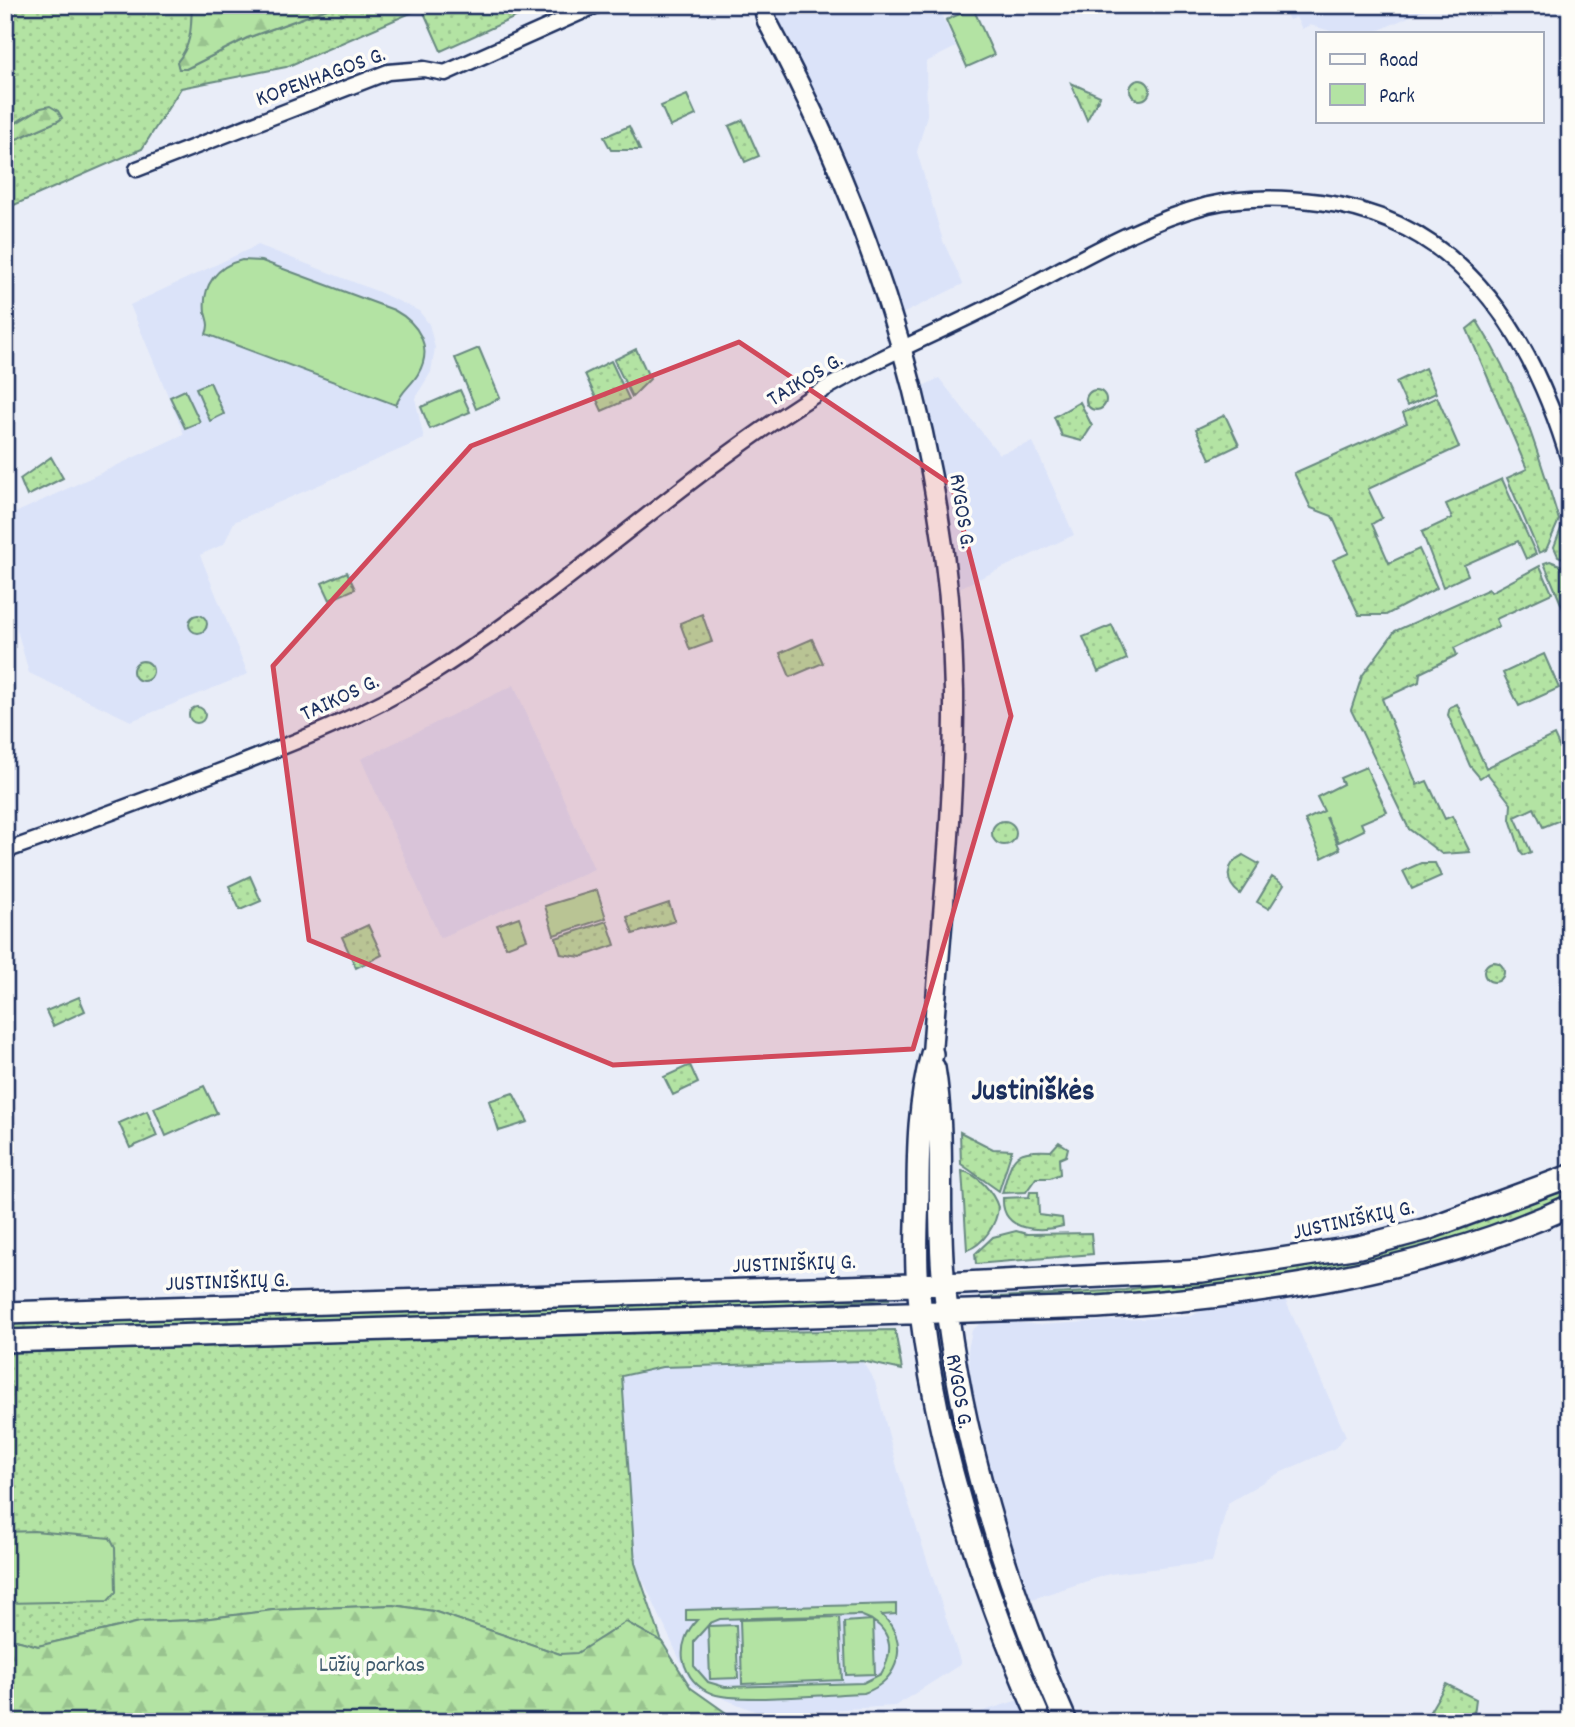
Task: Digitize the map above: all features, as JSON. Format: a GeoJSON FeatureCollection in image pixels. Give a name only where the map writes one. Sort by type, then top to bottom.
{"type":"FeatureCollection","features":[{"type":"Feature","properties":{"kind":"main road","name":"RYGOS G."},"geometry":{"type":"LineString","coordinates":[[932,1054],[937,1084],[944,1284],[970,1438],[1000,1556],[1017,1605],[1066,1722]]}},
{"type":"Feature","properties":{"kind":"main road","name":"RYGOS G."},"geometry":{"type":"LineString","coordinates":[[932,1054],[920,1113],[918,1285],[936,1405],[955,1489],[987,1588],[1041,1722]]}},
{"type":"Feature","properties":{"kind":"main road","name":"JUSTINIŠKIŲ G."},"geometry":{"type":"LineString","coordinates":[[5,1313],[918,1285],[1175,1273],[1359,1247],[1427,1229],[1570,1176]]}},
{"type":"Feature","properties":{"kind":"main road"},"geometry":{"type":"LineString","coordinates":[[5,1341],[921,1313],[1185,1301],[1318,1282],[1431,1256],[1498,1235],[1570,1206]]}},
{"type":"Feature","properties":{"kind":"street","name":"KOPENHAGOS G."},"geometry":{"type":"LineString","coordinates":[[137,169],[388,72],[424,69],[445,73],[597,5]]}},
{"type":"Feature","properties":{"kind":"street","name":"RYGOS G."},"geometry":{"type":"LineString","coordinates":[[763,5],[767,21],[838,168],[860,224],[903,351],[933,482],[948,583],[953,665],[952,808],[932,1054]]}},
{"type":"Feature","properties":{"kind":"street","name":"TAIKOS G."},"geometry":{"type":"LineString","coordinates":[[5,852],[281,748],[374,708],[482,640],[800,404],[1110,245],[1190,210],[1247,199],[1283,197],[1365,211],[1412,232],[1462,267],[1508,319],[1551,405],[1570,464]]}},
{"type":"Feature","properties":{"kind":"highlighted area"},"geometry":{"type":"Polygon","coordinates":[[[739,342],[952,485],[1011,716],[913,1049],[613,1065],[309,940],[273,666],[471,446],[739,342]]]}},
{"type":"Feature","properties":{"kind":"shaded area"},"geometry":{"type":"Polygon","coordinates":[[[769,5],[965,5],[942,16],[956,47],[926,62],[927,115],[917,152],[943,241],[963,284],[902,314],[867,221],[769,5]]]}},
{"type":"Feature","properties":{"kind":"shaded area"},"geometry":{"type":"Polygon","coordinates":[[[1282,5],[1435,5],[1375,32],[1334,32],[1310,25],[1302,29],[1296,17],[1289,20],[1282,5]]]}},
{"type":"Feature","properties":{"kind":"shaded area"},"geometry":{"type":"Polygon","coordinates":[[[258,245],[379,292],[419,311],[429,324],[435,348],[431,372],[415,398],[424,439],[234,522],[224,544],[200,555],[248,674],[131,721],[29,673],[9,601],[11,515],[184,434],[130,305],[258,245]]]}},
{"type":"Feature","properties":{"kind":"shaded area"},"geometry":{"type":"Polygon","coordinates":[[[939,378],[999,454],[1033,442],[1074,535],[959,588],[946,499],[923,386],[939,378]]]}},
{"type":"Feature","properties":{"kind":"shaded area"},"geometry":{"type":"Polygon","coordinates":[[[514,685],[594,869],[440,938],[361,759],[514,685]]]}},
{"type":"Feature","properties":{"kind":"shaded area"},"geometry":{"type":"Polygon","coordinates":[[[1284,1297],[1346,1436],[1335,1448],[1273,1476],[1228,1503],[1212,1562],[1109,1574],[1023,1602],[971,1381],[968,1350],[972,1330],[984,1321],[992,1320],[1038,1325],[1192,1316],[1208,1307],[1284,1297]]]}},
{"type":"Feature","properties":{"kind":"shaded area"},"geometry":{"type":"Polygon","coordinates":[[[862,1361],[875,1382],[898,1471],[961,1664],[895,1706],[762,1714],[692,1686],[635,1563],[622,1376],[662,1367],[862,1361]]]}},
{"type":"Feature","properties":{"kind":"shaded area"},"geometry":{"type":"Polygon","coordinates":[[[1019,1700],[1029,1722],[948,1722],[1019,1700]]]}},
{"type":"Feature","properties":{"kind":"green space"},"geometry":{"type":"Polygon","coordinates":[[[30,5],[192,5],[191,38],[179,69],[186,69],[247,38],[338,5],[542,5],[441,51],[422,8],[286,67],[181,88],[142,149],[5,209],[5,144],[58,121],[26,116],[5,130],[5,16],[30,5]]]}},
{"type":"Feature","properties":{"kind":"green space"},"geometry":{"type":"Polygon","coordinates":[[[192,5],[338,5],[247,38],[186,69],[179,69],[177,62],[186,49],[190,35],[192,5]]]}},
{"type":"Feature","properties":{"kind":"green space"},"geometry":{"type":"Polygon","coordinates":[[[973,8],[994,55],[967,67],[946,20],[973,8]]]}},
{"type":"Feature","properties":{"kind":"green space"},"geometry":{"type":"Polygon","coordinates":[[[1136,80],[1144,80],[1150,90],[1144,100],[1136,100],[1130,94],[1130,86],[1136,80]]]}},
{"type":"Feature","properties":{"kind":"green space"},"geometry":{"type":"Polygon","coordinates":[[[1071,83],[1100,96],[1087,120],[1071,83]]]}},
{"type":"Feature","properties":{"kind":"green space"},"geometry":{"type":"Polygon","coordinates":[[[687,95],[696,115],[670,127],[661,106],[687,95]]]}},
{"type":"Feature","properties":{"kind":"green space"},"geometry":{"type":"Polygon","coordinates":[[[50,106],[58,111],[62,118],[5,144],[5,130],[41,108],[50,106]]]}},
{"type":"Feature","properties":{"kind":"green space"},"geometry":{"type":"Polygon","coordinates":[[[743,120],[759,156],[745,162],[729,126],[743,120]]]}},
{"type":"Feature","properties":{"kind":"green space"},"geometry":{"type":"Polygon","coordinates":[[[629,126],[640,150],[611,150],[604,137],[629,126]]]}},
{"type":"Feature","properties":{"kind":"green space"},"geometry":{"type":"Polygon","coordinates":[[[242,260],[262,261],[403,315],[421,337],[424,354],[418,374],[396,405],[206,334],[208,325],[205,302],[209,285],[225,267],[242,260]]]}},
{"type":"Feature","properties":{"kind":"green space"},"geometry":{"type":"Polygon","coordinates":[[[1477,321],[1515,393],[1559,520],[1546,550],[1539,553],[1507,478],[1527,469],[1467,329],[1477,321]]]}},
{"type":"Feature","properties":{"kind":"green space"},"geometry":{"type":"Polygon","coordinates":[[[479,348],[500,398],[476,409],[455,358],[479,348]]]}},
{"type":"Feature","properties":{"kind":"green space"},"geometry":{"type":"Polygon","coordinates":[[[636,349],[650,379],[632,397],[614,360],[636,349]]]}},
{"type":"Feature","properties":{"kind":"green space"},"geometry":{"type":"Polygon","coordinates":[[[611,361],[629,399],[602,411],[585,374],[611,361]]]}},
{"type":"Feature","properties":{"kind":"green space"},"geometry":{"type":"Polygon","coordinates":[[[1425,368],[1436,393],[1407,406],[1396,382],[1425,368]]]}},
{"type":"Feature","properties":{"kind":"green space"},"geometry":{"type":"Polygon","coordinates":[[[210,382],[224,414],[210,421],[196,388],[210,382]]]}},
{"type":"Feature","properties":{"kind":"green space"},"geometry":{"type":"Polygon","coordinates":[[[185,390],[200,422],[185,428],[170,397],[185,390]]]}},
{"type":"Feature","properties":{"kind":"green space"},"geometry":{"type":"Polygon","coordinates":[[[460,390],[470,412],[430,429],[421,407],[460,390]]]}},
{"type":"Feature","properties":{"kind":"green space"},"geometry":{"type":"Polygon","coordinates":[[[1092,390],[1100,390],[1106,400],[1100,410],[1092,410],[1086,404],[1086,396],[1092,390]]]}},
{"type":"Feature","properties":{"kind":"green space"},"geometry":{"type":"Polygon","coordinates":[[[1437,397],[1459,447],[1368,489],[1382,518],[1372,524],[1389,563],[1419,549],[1437,588],[1386,615],[1359,615],[1333,560],[1349,553],[1332,516],[1311,508],[1294,473],[1407,423],[1403,413],[1437,397]]]}},
{"type":"Feature","properties":{"kind":"green space"},"geometry":{"type":"Polygon","coordinates":[[[1080,402],[1092,426],[1082,441],[1062,436],[1054,417],[1080,402]]]}},
{"type":"Feature","properties":{"kind":"green space"},"geometry":{"type":"Polygon","coordinates":[[[1225,415],[1239,445],[1210,459],[1196,429],[1225,415]]]}},
{"type":"Feature","properties":{"kind":"green space"},"geometry":{"type":"Polygon","coordinates":[[[51,457],[63,478],[27,496],[20,479],[51,457]]]}},
{"type":"Feature","properties":{"kind":"green space"},"geometry":{"type":"Polygon","coordinates":[[[1502,479],[1536,554],[1526,559],[1518,541],[1464,565],[1468,575],[1443,587],[1422,532],[1452,518],[1446,504],[1502,479]]]}},
{"type":"Feature","properties":{"kind":"green space"},"geometry":{"type":"Polygon","coordinates":[[[1562,526],[1570,561],[1558,556],[1554,547],[1562,526]]]}},
{"type":"Feature","properties":{"kind":"green space"},"geometry":{"type":"Polygon","coordinates":[[[1550,561],[1570,569],[1570,625],[1544,563],[1550,561]]]}},
{"type":"Feature","properties":{"kind":"green space"},"geometry":{"type":"Polygon","coordinates":[[[1540,566],[1552,593],[1496,619],[1499,626],[1454,648],[1457,655],[1420,673],[1419,682],[1382,699],[1417,785],[1427,781],[1445,819],[1452,816],[1470,852],[1442,854],[1409,829],[1351,710],[1362,676],[1395,631],[1489,589],[1491,592],[1540,566]]]}},
{"type":"Feature","properties":{"kind":"green space"},"geometry":{"type":"Polygon","coordinates":[[[347,572],[355,589],[330,600],[322,583],[347,572]]]}},
{"type":"Feature","properties":{"kind":"green space"},"geometry":{"type":"Polygon","coordinates":[[[702,614],[712,642],[690,650],[680,623],[702,614]]]}},
{"type":"Feature","properties":{"kind":"green space"},"geometry":{"type":"Polygon","coordinates":[[[198,615],[204,618],[207,624],[204,630],[198,633],[192,630],[189,624],[192,618],[198,615]]]}},
{"type":"Feature","properties":{"kind":"green space"},"geometry":{"type":"Polygon","coordinates":[[[1112,625],[1127,659],[1098,672],[1083,637],[1112,625]]]}},
{"type":"Feature","properties":{"kind":"green space"},"geometry":{"type":"Polygon","coordinates":[[[812,639],[823,663],[790,677],[780,653],[812,639]]]}},
{"type":"Feature","properties":{"kind":"green space"},"geometry":{"type":"Polygon","coordinates":[[[1544,654],[1559,688],[1519,706],[1503,673],[1544,654]]]}},
{"type":"Feature","properties":{"kind":"green space"},"geometry":{"type":"Polygon","coordinates":[[[143,661],[150,664],[153,671],[150,678],[143,681],[136,678],[133,671],[136,664],[143,661]]]}},
{"type":"Feature","properties":{"kind":"green space"},"geometry":{"type":"Polygon","coordinates":[[[1457,704],[1486,768],[1554,735],[1570,770],[1570,840],[1560,820],[1543,827],[1534,808],[1515,817],[1531,852],[1524,855],[1521,852],[1510,819],[1511,804],[1487,773],[1480,778],[1470,766],[1448,715],[1450,707],[1457,704]]]}},
{"type":"Feature","properties":{"kind":"green space"},"geometry":{"type":"Polygon","coordinates":[[[194,707],[200,707],[205,715],[203,721],[194,723],[189,718],[189,712],[194,707]]]}},
{"type":"Feature","properties":{"kind":"green space"},"geometry":{"type":"Polygon","coordinates":[[[1366,767],[1387,812],[1361,823],[1364,830],[1339,842],[1326,817],[1340,849],[1322,858],[1305,820],[1324,811],[1317,797],[1343,784],[1340,778],[1366,767]]]}},
{"type":"Feature","properties":{"kind":"green space"},"geometry":{"type":"Polygon","coordinates":[[[1004,821],[1013,824],[1016,833],[1013,842],[1004,845],[995,842],[992,833],[995,824],[1004,821]]]}},
{"type":"Feature","properties":{"kind":"green space"},"geometry":{"type":"Polygon","coordinates":[[[1243,855],[1259,864],[1240,894],[1231,884],[1229,873],[1233,863],[1243,855]]]}},
{"type":"Feature","properties":{"kind":"green space"},"geometry":{"type":"Polygon","coordinates":[[[1421,863],[1435,863],[1441,876],[1412,889],[1403,871],[1421,863]]]}},
{"type":"Feature","properties":{"kind":"green space"},"geometry":{"type":"Polygon","coordinates":[[[250,876],[261,901],[240,910],[229,886],[250,876]]]}},
{"type":"Feature","properties":{"kind":"green space"},"geometry":{"type":"Polygon","coordinates":[[[1272,877],[1284,885],[1269,909],[1257,902],[1272,877]]]}},
{"type":"Feature","properties":{"kind":"green space"},"geometry":{"type":"Polygon","coordinates":[[[597,890],[606,918],[554,935],[545,906],[597,890]]]}},
{"type":"Feature","properties":{"kind":"green space"},"geometry":{"type":"Polygon","coordinates":[[[669,903],[675,921],[633,934],[627,917],[669,903]]]}},
{"type":"Feature","properties":{"kind":"green space"},"geometry":{"type":"Polygon","coordinates":[[[519,917],[527,939],[506,947],[497,925],[519,917]]]}},
{"type":"Feature","properties":{"kind":"green space"},"geometry":{"type":"Polygon","coordinates":[[[607,921],[615,945],[581,957],[561,954],[556,938],[607,921]]]}},
{"type":"Feature","properties":{"kind":"green space"},"geometry":{"type":"Polygon","coordinates":[[[368,925],[382,955],[356,968],[342,937],[368,925]]]}},
{"type":"Feature","properties":{"kind":"green space"},"geometry":{"type":"Polygon","coordinates":[[[1490,962],[1498,962],[1504,972],[1498,982],[1490,982],[1484,976],[1484,968],[1490,962]]]}},
{"type":"Feature","properties":{"kind":"green space"},"geometry":{"type":"Polygon","coordinates":[[[79,997],[85,1011],[53,1026],[46,1011],[79,997]]]}},
{"type":"Feature","properties":{"kind":"green space"},"geometry":{"type":"Polygon","coordinates":[[[690,1065],[698,1083],[673,1095],[664,1077],[690,1065]]]}},
{"type":"Feature","properties":{"kind":"green space"},"geometry":{"type":"Polygon","coordinates":[[[929,1073],[932,1261],[927,1259],[929,1073]]]}},
{"type":"Feature","properties":{"kind":"green space"},"geometry":{"type":"Polygon","coordinates":[[[204,1086],[217,1113],[166,1136],[154,1108],[204,1086]]]}},
{"type":"Feature","properties":{"kind":"green space"},"geometry":{"type":"Polygon","coordinates":[[[513,1093],[528,1122],[499,1131],[489,1101],[513,1093]]]}},
{"type":"Feature","properties":{"kind":"green space"},"geometry":{"type":"Polygon","coordinates":[[[147,1111],[157,1136],[130,1148],[119,1123],[147,1111]]]}},
{"type":"Feature","properties":{"kind":"green space"},"geometry":{"type":"Polygon","coordinates":[[[960,1132],[993,1149],[1012,1150],[999,1191],[961,1164],[960,1132]]]}},
{"type":"Feature","properties":{"kind":"green space"},"geometry":{"type":"Polygon","coordinates":[[[1059,1142],[1068,1148],[1066,1156],[1059,1159],[1060,1174],[1050,1178],[1036,1178],[1026,1192],[1002,1193],[1016,1158],[1028,1152],[1051,1151],[1059,1142]]]}},
{"type":"Feature","properties":{"kind":"green space"},"geometry":{"type":"Polygon","coordinates":[[[962,1171],[984,1184],[998,1207],[988,1233],[978,1244],[967,1250],[962,1171]]]}},
{"type":"Feature","properties":{"kind":"green space"},"geometry":{"type":"Polygon","coordinates":[[[1570,1184],[1570,1199],[1504,1226],[1336,1272],[1140,1298],[979,1303],[980,1298],[1125,1290],[1261,1270],[1570,1184]]]}},
{"type":"Feature","properties":{"kind":"green space"},"geometry":{"type":"Polygon","coordinates":[[[1030,1192],[1038,1192],[1039,1215],[1062,1218],[1063,1226],[1035,1229],[1016,1224],[1009,1218],[1004,1209],[1003,1198],[1029,1197],[1030,1192]]]}},
{"type":"Feature","properties":{"kind":"green space"},"geometry":{"type":"Polygon","coordinates":[[[1016,1231],[1027,1234],[1091,1233],[1093,1254],[976,1264],[975,1254],[993,1237],[1016,1231]]]}},
{"type":"Feature","properties":{"kind":"green space"},"geometry":{"type":"Polygon","coordinates":[[[889,1294],[889,1299],[659,1312],[5,1333],[5,1320],[889,1294]]]}},
{"type":"Feature","properties":{"kind":"green space"},"geometry":{"type":"Polygon","coordinates":[[[646,1329],[763,1332],[895,1330],[902,1370],[862,1361],[662,1367],[622,1376],[635,1563],[662,1642],[626,1622],[577,1654],[560,1654],[433,1611],[393,1605],[273,1610],[195,1620],[140,1622],[38,1646],[5,1637],[5,1348],[646,1329]]]}},
{"type":"Feature","properties":{"kind":"green space"},"geometry":{"type":"Polygon","coordinates":[[[934,1342],[937,1342],[954,1426],[976,1509],[1034,1670],[1028,1672],[961,1481],[934,1342]]]}},
{"type":"Feature","properties":{"kind":"green space"},"geometry":{"type":"Polygon","coordinates":[[[34,1531],[110,1538],[115,1548],[116,1592],[108,1601],[5,1603],[5,1532],[34,1531]]]}},
{"type":"Feature","properties":{"kind":"green space"},"geometry":{"type":"Polygon","coordinates":[[[896,1604],[896,1614],[882,1615],[896,1636],[897,1659],[886,1679],[864,1693],[764,1698],[713,1694],[698,1685],[690,1676],[683,1659],[684,1643],[697,1620],[686,1620],[686,1610],[896,1604]],[[860,1615],[720,1619],[710,1623],[694,1641],[694,1666],[708,1682],[725,1687],[863,1683],[881,1674],[885,1667],[889,1652],[887,1638],[880,1626],[873,1621],[875,1674],[846,1675],[844,1622],[872,1620],[860,1615]]]}},
{"type":"Feature","properties":{"kind":"green space","name":"Lūžių parkas"},"geometry":{"type":"Polygon","coordinates":[[[393,1605],[433,1611],[560,1654],[577,1653],[626,1622],[662,1642],[691,1688],[739,1722],[5,1722],[5,1637],[38,1646],[140,1622],[195,1620],[273,1610],[393,1605]]]}},
{"type":"Feature","properties":{"kind":"green space"},"geometry":{"type":"Polygon","coordinates":[[[839,1617],[842,1680],[742,1684],[740,1620],[839,1617]]]}},
{"type":"Feature","properties":{"kind":"green space"},"geometry":{"type":"Polygon","coordinates":[[[736,1625],[738,1678],[710,1679],[708,1626],[736,1625]]]}},
{"type":"Feature","properties":{"kind":"green space"},"geometry":{"type":"Polygon","coordinates":[[[1446,1684],[1476,1699],[1473,1722],[1428,1722],[1426,1718],[1446,1684]]]}},
{"type":"Feature","properties":{"kind":"district","name":"Justiniškės"},"geometry":{"type":"Point","coordinates":[1033,1089]}}]}
